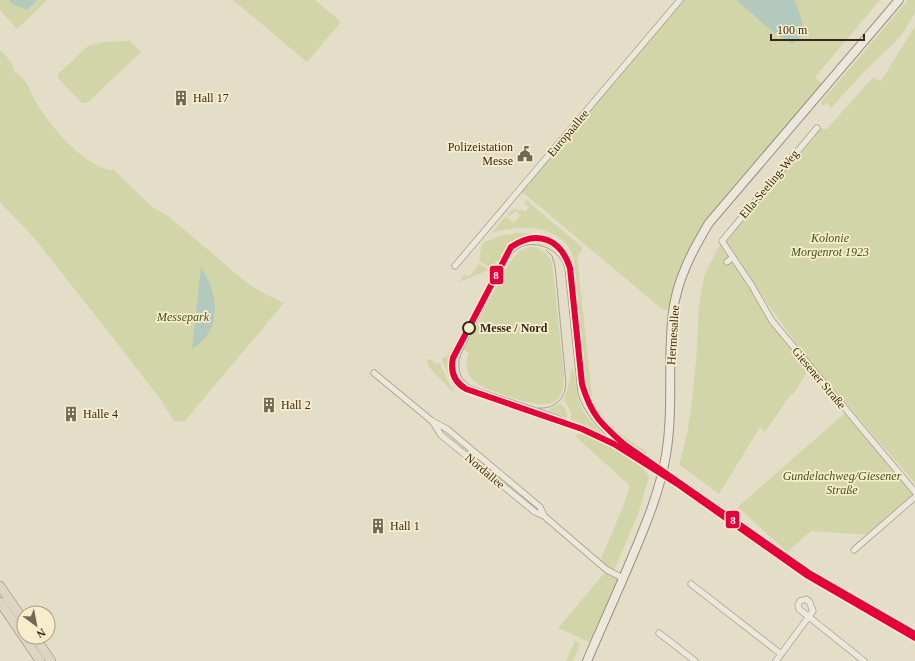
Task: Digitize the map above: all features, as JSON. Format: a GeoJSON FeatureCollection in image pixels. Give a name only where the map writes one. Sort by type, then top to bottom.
{"type":"FeatureCollection","features":[{"type":"Feature","properties":{"kind":"highway"},"geometry":{"type":"LineString","coordinates":[[0,586],[16,609]]}},
{"type":"Feature","properties":{"kind":"highway"},"geometry":{"type":"LineString","coordinates":[[0,602],[40,661]]}},
{"type":"Feature","properties":{"kind":"highway"},"geometry":{"type":"LineString","coordinates":[[40,645],[51,661]]}},
{"type":"Feature","properties":{"kind":"main road","name":"Hermesallee"},"geometry":{"type":"LineString","coordinates":[[587,661],[647,522],[656,497],[666,455],[670,414],[670,340],[673,312],[683,272],[695,245],[709,223],[899,0]]}},
{"type":"Feature","properties":{"kind":"street","name":"Europaallee"},"geometry":{"type":"LineString","coordinates":[[455,266],[680,0]]}},
{"type":"Feature","properties":{"kind":"street","name":"Ella-Seeling-Weg"},"geometry":{"type":"LineString","coordinates":[[722,241],[818,128]]}},
{"type":"Feature","properties":{"kind":"street","name":"Giesener Straße"},"geometry":{"type":"LineString","coordinates":[[722,241],[752,286],[772,321],[915,492]]}},
{"type":"Feature","properties":{"kind":"street"},"geometry":{"type":"LineString","coordinates":[[726,262],[733,257]]}},
{"type":"Feature","properties":{"kind":"street","name":"Nordallee"},"geometry":{"type":"LineString","coordinates":[[374,373],[432,421],[441,435],[535,512],[544,516],[607,570],[623,578]]}},
{"type":"Feature","properties":{"kind":"street"},"geometry":{"type":"LineString","coordinates":[[854,550],[915,497]]}},
{"type":"Feature","properties":{"kind":"street"},"geometry":{"type":"LineString","coordinates":[[691,584],[781,654]]}},
{"type":"Feature","properties":{"kind":"street"},"geometry":{"type":"LineString","coordinates":[[776,661],[809,617],[813,611],[809,601],[806,599],[800,601],[798,605],[799,609],[809,617],[864,661]]}},
{"type":"Feature","properties":{"kind":"street"},"geometry":{"type":"LineString","coordinates":[[659,633],[695,661]]}},
{"type":"Feature","properties":{"kind":"green space"},"geometry":{"type":"Polygon","coordinates":[[[0,0],[47,0],[17,29],[0,10],[0,0]]]}},
{"type":"Feature","properties":{"kind":"green space"},"geometry":{"type":"Polygon","coordinates":[[[233,0],[315,0],[341,22],[307,62],[233,0]]]}},
{"type":"Feature","properties":{"kind":"green space"},"geometry":{"type":"Polygon","coordinates":[[[680,0],[880,0],[815,77],[826,87],[695,245],[673,312],[662,309],[527,196],[519,191],[680,0]]]}},
{"type":"Feature","properties":{"kind":"green space"},"geometry":{"type":"Polygon","coordinates":[[[908,0],[915,0],[915,13],[901,36],[863,73],[831,108],[827,103],[822,106],[821,102],[908,0]]]}},
{"type":"Feature","properties":{"kind":"green space","name":"Kolonie Morgenrot 1923"},"geometry":{"type":"Polygon","coordinates":[[[915,26],[915,483],[809,361],[733,256],[772,321],[810,367],[793,395],[791,394],[765,432],[760,427],[719,494],[679,464],[688,429],[692,404],[699,306],[704,276],[722,241],[817,128],[827,129],[873,77],[881,81],[915,26]]]}},
{"type":"Feature","properties":{"kind":"green space"},"geometry":{"type":"Polygon","coordinates":[[[130,41],[141,52],[87,103],[82,103],[58,78],[58,74],[88,46],[104,42],[130,41]]]}},
{"type":"Feature","properties":{"kind":"green space","name":"Messepark"},"geometry":{"type":"Polygon","coordinates":[[[0,50],[11,63],[14,72],[25,81],[35,100],[51,124],[81,155],[92,163],[103,168],[114,170],[151,206],[168,216],[247,283],[284,303],[184,422],[174,421],[161,400],[35,239],[0,202],[0,50]]]}},
{"type":"Feature","properties":{"kind":"green space"},"geometry":{"type":"Polygon","coordinates":[[[526,200],[582,247],[582,251],[577,256],[592,397],[596,406],[608,422],[615,429],[647,452],[646,457],[610,429],[594,410],[589,398],[584,384],[581,367],[585,367],[574,259],[569,247],[561,239],[551,233],[540,230],[515,228],[492,233],[506,216],[514,223],[521,215],[515,211],[510,216],[507,214],[514,209],[520,211],[521,209],[525,212],[529,207],[524,203],[526,200]]]}},
{"type":"Feature","properties":{"kind":"green space"},"geometry":{"type":"Polygon","coordinates":[[[528,233],[528,235],[514,242],[507,249],[499,262],[496,261],[490,268],[479,260],[482,243],[503,235],[528,233]]]}},
{"type":"Feature","properties":{"kind":"green space"},"geometry":{"type":"Polygon","coordinates":[[[538,239],[549,242],[558,248],[564,256],[568,266],[562,255],[554,249],[540,244],[525,242],[528,240],[538,239]]]}},
{"type":"Feature","properties":{"kind":"green space"},"geometry":{"type":"Polygon","coordinates":[[[531,247],[544,252],[552,263],[564,374],[563,387],[560,396],[554,402],[548,404],[530,403],[478,384],[468,373],[466,364],[469,353],[464,350],[508,265],[520,251],[531,247]]]}},
{"type":"Feature","properties":{"kind":"green space"},"geometry":{"type":"Polygon","coordinates":[[[479,264],[489,270],[459,282],[464,275],[469,277],[479,264]]]}},
{"type":"Feature","properties":{"kind":"green space"},"geometry":{"type":"Polygon","coordinates":[[[453,347],[455,347],[450,359],[449,370],[452,380],[461,390],[454,387],[442,360],[442,358],[448,356],[453,347]]]}},
{"type":"Feature","properties":{"kind":"green space"},"geometry":{"type":"Polygon","coordinates":[[[427,359],[433,361],[436,365],[438,362],[440,364],[455,392],[451,390],[428,366],[427,359]]]}},
{"type":"Feature","properties":{"kind":"green space"},"geometry":{"type":"Polygon","coordinates":[[[572,366],[575,375],[579,402],[584,412],[604,436],[570,420],[572,414],[564,399],[568,388],[572,366]]]}},
{"type":"Feature","properties":{"kind":"green space"},"geometry":{"type":"Polygon","coordinates":[[[559,404],[564,408],[567,418],[548,410],[559,404]]]}},
{"type":"Feature","properties":{"kind":"green space","name":"Gundelachweg/Giesener Straße"},"geometry":{"type":"Polygon","coordinates":[[[847,411],[915,492],[915,497],[871,535],[811,531],[787,552],[738,507],[847,411]]]}},
{"type":"Feature","properties":{"kind":"green space"},"geometry":{"type":"Polygon","coordinates":[[[581,433],[608,445],[628,457],[644,470],[649,477],[638,514],[613,573],[623,578],[594,644],[558,628],[607,570],[599,563],[618,519],[629,490],[629,485],[575,436],[581,433]]]}},
{"type":"Feature","properties":{"kind":"green space"},"geometry":{"type":"Polygon","coordinates":[[[575,641],[580,644],[573,661],[566,661],[575,641]]]}},
{"type":"Feature","properties":{"kind":"shaded area"},"geometry":{"type":"Polygon","coordinates":[[[9,0],[37,0],[27,10],[11,3],[9,0]]]}},
{"type":"Feature","properties":{"kind":"shaded area"},"geometry":{"type":"Polygon","coordinates":[[[736,0],[794,0],[801,18],[801,35],[798,40],[792,44],[773,32],[736,0]]]}},
{"type":"Feature","properties":{"kind":"shaded area"},"geometry":{"type":"Polygon","coordinates":[[[201,267],[212,289],[215,311],[209,332],[202,341],[192,349],[201,267]]]}},
{"type":"Feature","properties":{"kind":"tram line"},"geometry":{"type":"LineString","coordinates":[[516,246],[527,239],[538,238]]}},
{"type":"Feature","properties":{"kind":"tram line"},"geometry":{"type":"LineString","coordinates":[[606,435],[589,416],[578,394],[565,269],[563,263],[554,252],[547,248],[526,245],[519,248],[508,260],[462,352],[459,362],[459,371],[463,379],[471,386],[555,414],[606,439]]}},
{"type":"Feature","properties":{"kind":"tram line"},"geometry":{"type":"LineString","coordinates":[[539,408],[550,407],[558,402],[564,394],[566,383],[555,266],[552,256],[546,250]]}},
{"type":"Feature","properties":{"kind":"transit line","name":"8"},"geometry":{"type":"LineString","coordinates":[[915,634],[809,573],[625,445],[609,431],[593,411],[585,395],[582,384],[570,268],[566,258],[561,250],[554,244],[539,238],[530,239],[511,247],[453,358],[452,368],[458,383],[466,389],[582,429],[614,444],[679,485],[808,576],[915,638]]}},
{"type":"Feature","properties":{"kind":"place","name":"Hall 17"},"geometry":{"type":"Point","coordinates":[181,98]}},
{"type":"Feature","properties":{"kind":"place","name":"Polizeistation Messe"},"geometry":{"type":"Point","coordinates":[525,154]}},
{"type":"Feature","properties":{"kind":"place","name":"Messe / Nord"},"geometry":{"type":"Point","coordinates":[469,328]}},
{"type":"Feature","properties":{"kind":"place","name":"Hall 2"},"geometry":{"type":"Point","coordinates":[269,405]}},
{"type":"Feature","properties":{"kind":"place","name":"Halle 4"},"geometry":{"type":"Point","coordinates":[71,414]}},
{"type":"Feature","properties":{"kind":"place","name":"Hall 1"},"geometry":{"type":"Point","coordinates":[378,526]}}]}
